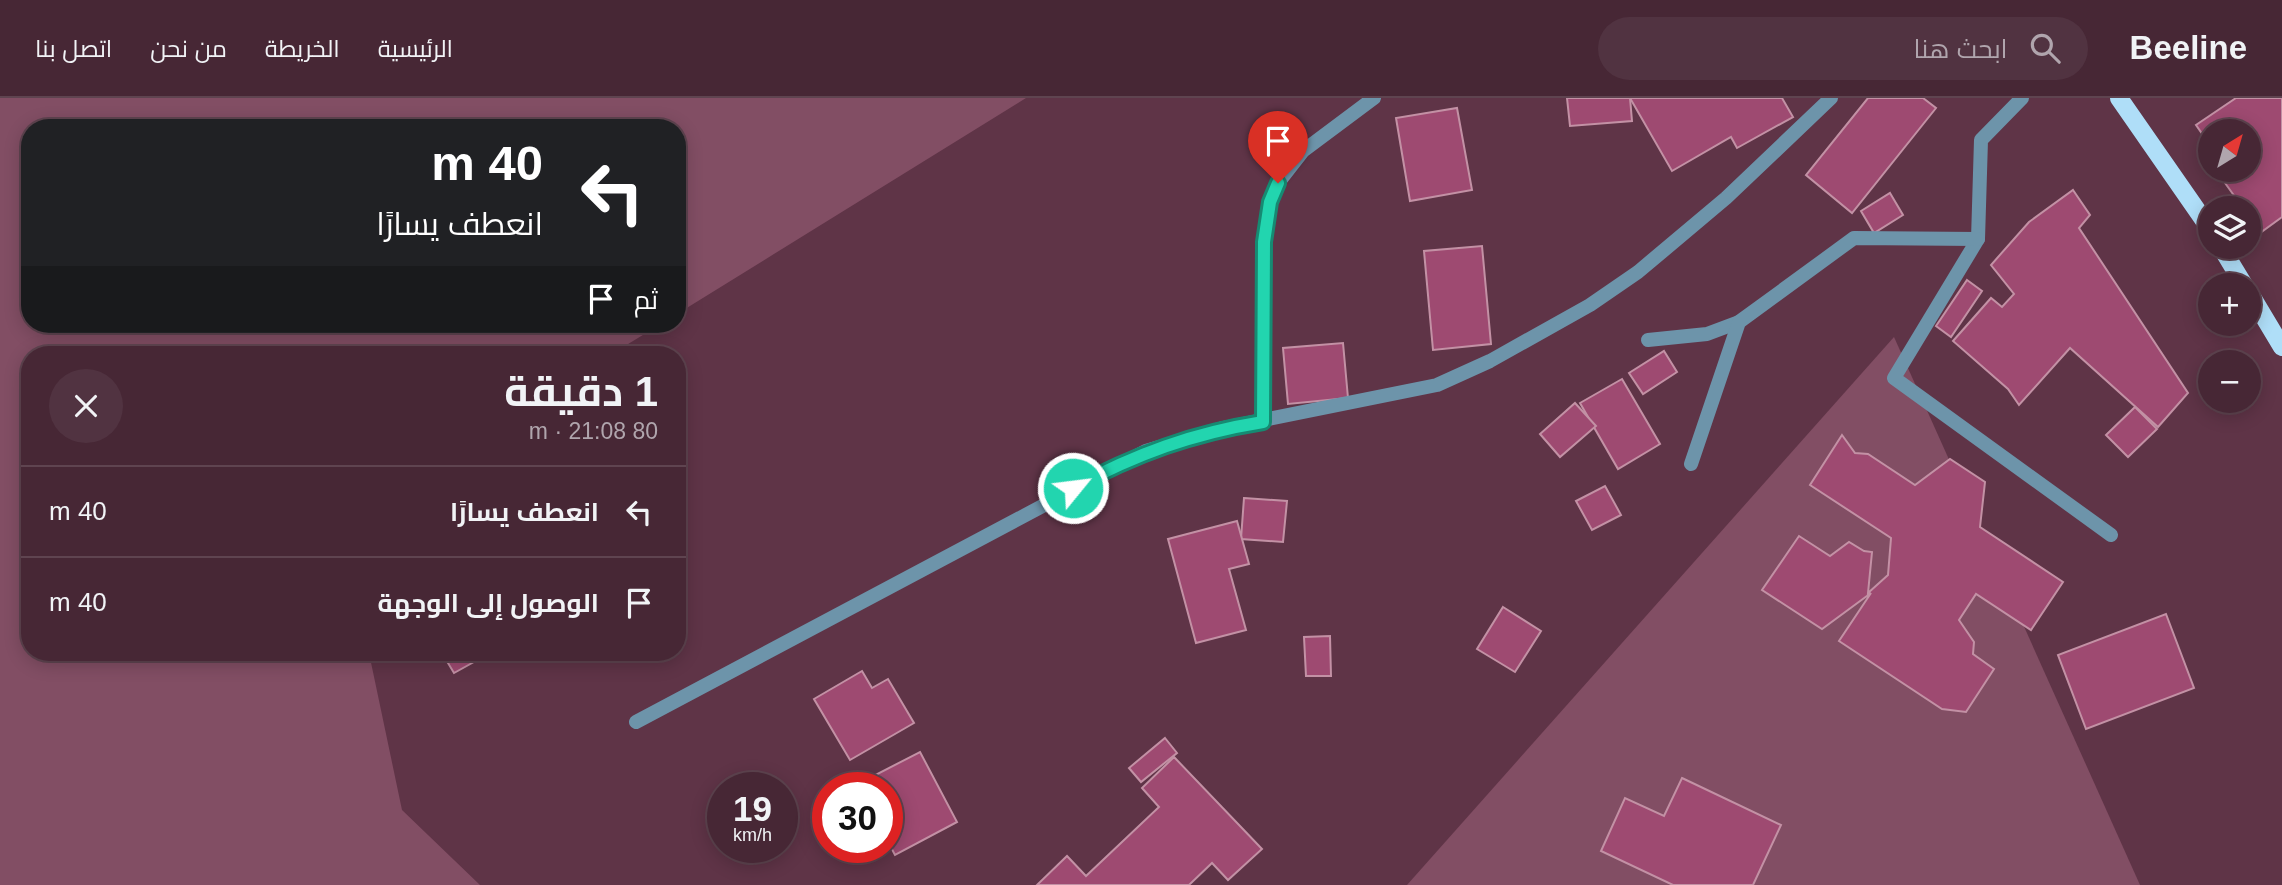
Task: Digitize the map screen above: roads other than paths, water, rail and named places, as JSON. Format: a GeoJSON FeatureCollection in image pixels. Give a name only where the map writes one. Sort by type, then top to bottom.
{"type":"FeatureCollection","features":[{"type":"Feature","properties":{"kind":"main road"},"geometry":{"type":"LineString","coordinates":[[2119,98],[2198,212]]}},
{"type":"Feature","properties":{"kind":"main road"},"geometry":{"type":"LineString","coordinates":[[2261,312],[2282,347]]}},
{"type":"Feature","properties":{"kind":"street"},"geometry":{"type":"LineString","coordinates":[[1263,422],[1264,242],[1270,202],[1289,166],[1303,151],[1374,98]]}},
{"type":"Feature","properties":{"kind":"street"},"geometry":{"type":"LineString","coordinates":[[636,722],[1109,468],[1184,438],[1437,385],[1541,335],[1638,272],[1683,236],[1831,98]]}},
{"type":"Feature","properties":{"kind":"street"},"geometry":{"type":"LineString","coordinates":[[2022,98],[1982,140],[1978,239],[1894,378],[2110,535]]}},
{"type":"Feature","properties":{"kind":"street"},"geometry":{"type":"LineString","coordinates":[[1648,340],[1707,334],[1739,322],[1854,238],[1978,239]]}},
{"type":"Feature","properties":{"kind":"street"},"geometry":{"type":"LineString","coordinates":[[1691,464],[1739,322]]}}]}
